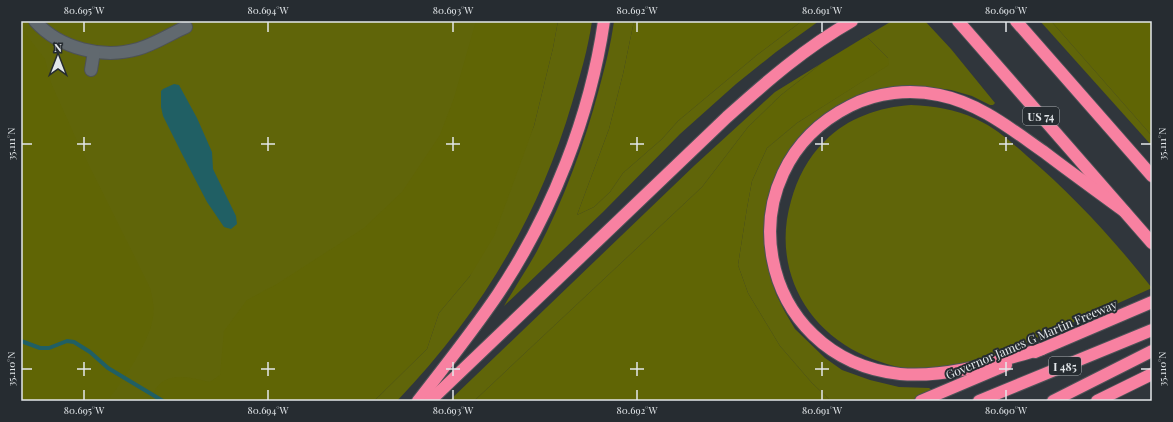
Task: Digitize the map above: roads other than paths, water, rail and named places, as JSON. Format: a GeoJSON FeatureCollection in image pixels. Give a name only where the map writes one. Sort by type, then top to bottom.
{"type":"FeatureCollection","features":[{"type":"Feature","properties":{"kind":"highway"},"geometry":{"type":"LineString","coordinates":[[418,401],[472,332],[499,293],[544,214],[564,169],[579,125],[591,82],[604,21]]}},
{"type":"Feature","properties":{"kind":"highway"},"geometry":{"type":"LineString","coordinates":[[430,401],[727,117],[764,84],[801,55],[840,27],[852,21]]}},
{"type":"Feature","properties":{"kind":"highway","name":"US 74"},"geometry":{"type":"LineString","coordinates":[[958,21],[1152,243]]}},
{"type":"Feature","properties":{"kind":"highway"},"geometry":{"type":"LineString","coordinates":[[1016,21],[1152,176]]}},
{"type":"Feature","properties":{"kind":"highway"},"geometry":{"type":"LineString","coordinates":[[1042,349],[958,371],[919,374],[894,373],[867,367],[836,352],[822,342],[806,327],[789,304],[781,288],[771,256],[770,222],[772,205],[783,173],[791,158],[801,144],[826,120],[855,103],[877,96],[905,92],[939,95],[972,105],[1005,125],[1124,211]]}},
{"type":"Feature","properties":{"kind":"highway","name":"Governor James G Martin Freeway"},"geometry":{"type":"LineString","coordinates":[[921,401],[1152,302]]}},
{"type":"Feature","properties":{"kind":"highway","name":"I 485"},"geometry":{"type":"LineString","coordinates":[[979,401],[1152,330]]}},
{"type":"Feature","properties":{"kind":"highway","name":"I 485"},"geometry":{"type":"LineString","coordinates":[[1053,401],[1152,351]]}},
{"type":"Feature","properties":{"kind":"highway"},"geometry":{"type":"LineString","coordinates":[[1097,401],[1152,374]]}},
{"type":"Feature","properties":{"kind":"street"},"geometry":{"type":"LineString","coordinates":[[36,21],[53,35],[65,42],[94,52],[108,53],[138,49],[186,27]]}},
{"type":"Feature","properties":{"kind":"street"},"geometry":{"type":"LineString","coordinates":[[92,70],[94,52]]}},
{"type":"Feature","properties":{"kind":"water"},"geometry":{"type":"Polygon","coordinates":[[[174,84],[179,85],[197,118],[212,152],[213,169],[236,216],[237,224],[231,229],[224,227],[207,202],[163,116],[161,107],[161,91],[174,84]]]}},
{"type":"Feature","properties":{"kind":"waterway"},"geometry":{"type":"LineString","coordinates":[[21,341],[40,348],[49,348],[67,341],[74,342],[90,352],[108,368],[163,401]]}}]}
